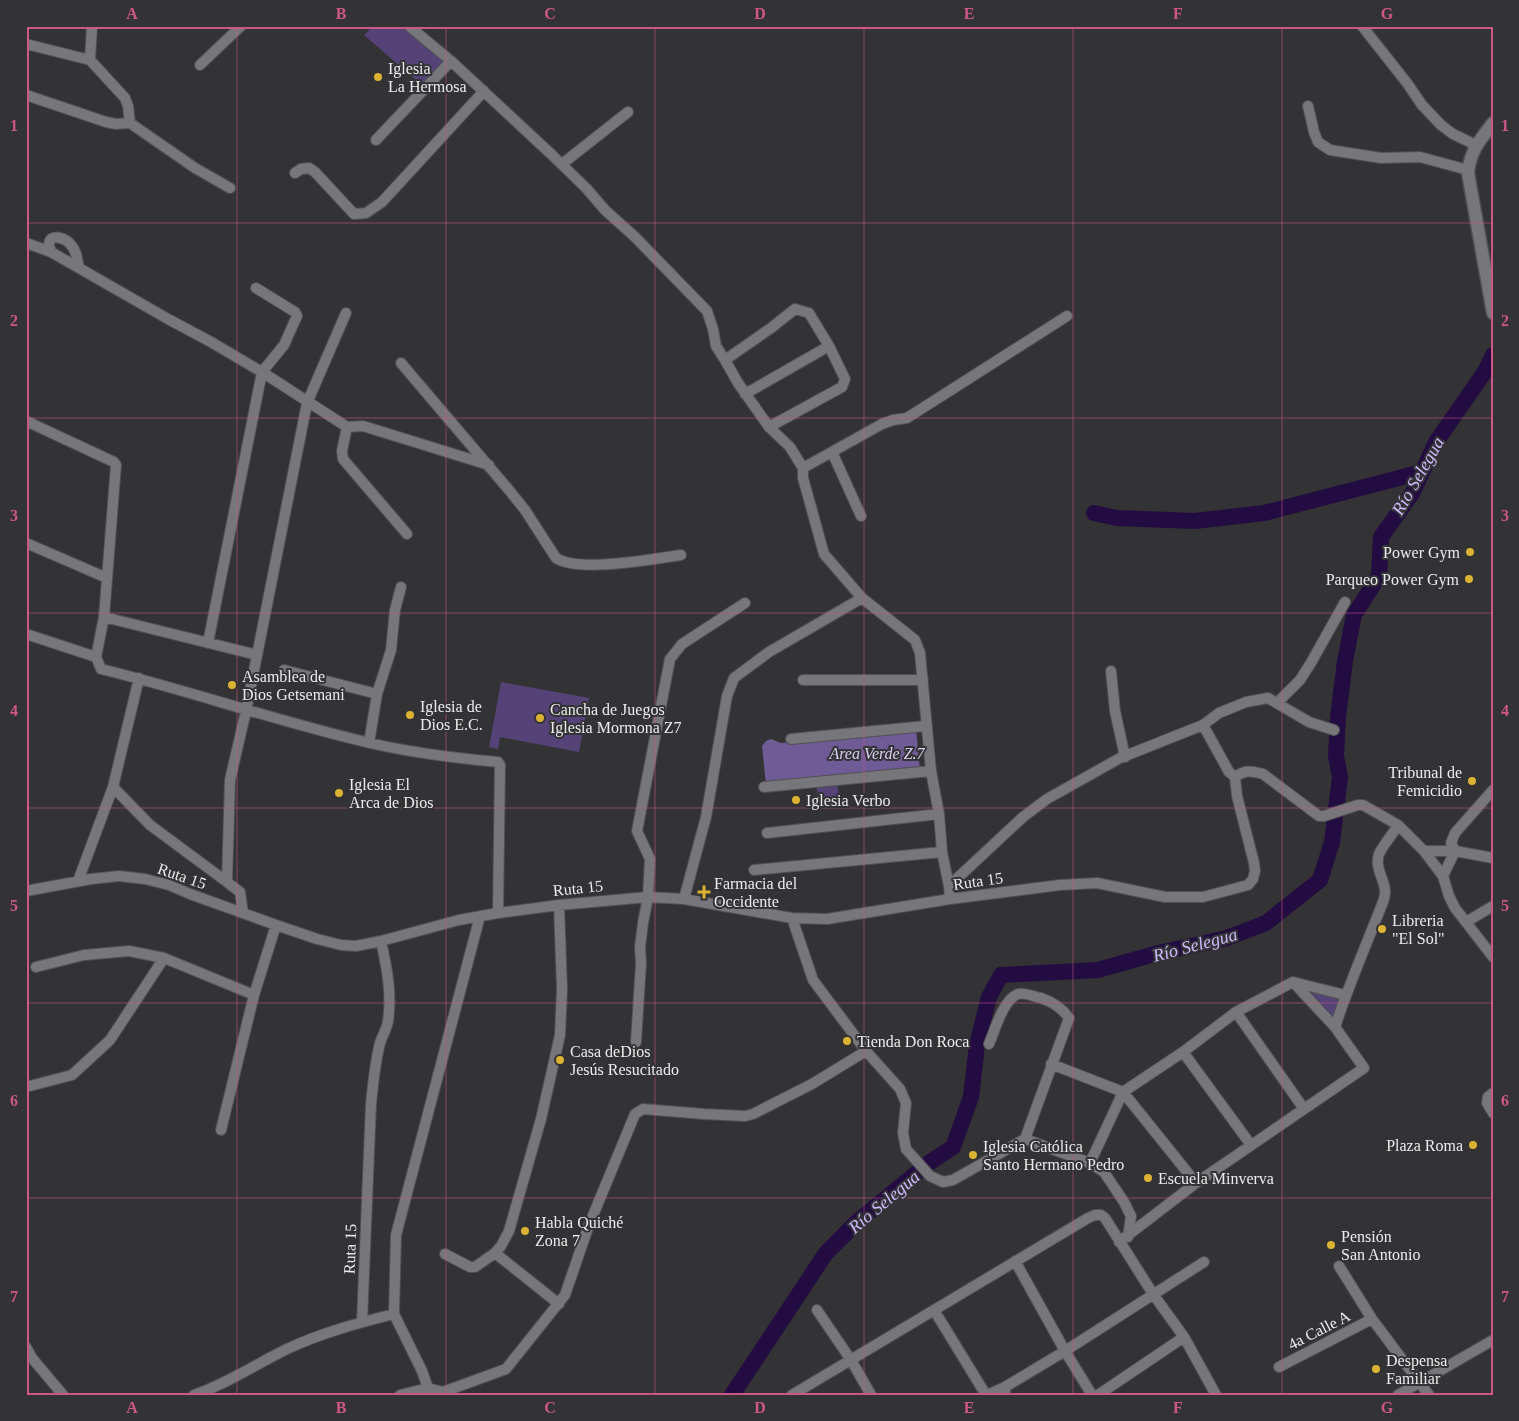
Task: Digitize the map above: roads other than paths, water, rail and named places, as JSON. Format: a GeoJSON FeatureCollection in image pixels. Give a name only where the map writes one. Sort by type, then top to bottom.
{"type":"FeatureCollection","features":[{"type":"Feature","properties":{"kind":"street"},"geometry":{"type":"LineString","coordinates":[[90,60],[92,26]]}},
{"type":"Feature","properties":{"kind":"street"},"geometry":{"type":"LineString","coordinates":[[200,65],[241,26]]}},
{"type":"Feature","properties":{"kind":"street"},"geometry":{"type":"LineString","coordinates":[[409,26],[452,61],[562,164],[587,189],[604,210],[634,237],[707,311],[716,346],[724,360],[745,394],[769,427],[790,447],[803,468],[802,478],[824,554],[862,598],[915,640],[920,653],[931,771],[939,814],[942,852],[950,899]]}},
{"type":"Feature","properties":{"kind":"street"},"geometry":{"type":"LineString","coordinates":[[1362,26],[1422,105],[1441,125],[1453,134],[1476,145]]}},
{"type":"Feature","properties":{"kind":"street"},"geometry":{"type":"LineString","coordinates":[[26,44],[90,60],[125,98],[130,123]]}},
{"type":"Feature","properties":{"kind":"street"},"geometry":{"type":"LineString","coordinates":[[376,140],[452,61]]}},
{"type":"Feature","properties":{"kind":"street"},"geometry":{"type":"LineString","coordinates":[[295,173],[301,169],[308,168],[315,172],[354,214],[366,213],[382,202],[484,91]]}},
{"type":"Feature","properties":{"kind":"street"},"geometry":{"type":"LineString","coordinates":[[26,95],[106,122],[116,124],[130,123],[195,168],[230,188]]}},
{"type":"Feature","properties":{"kind":"street"},"geometry":{"type":"LineString","coordinates":[[1308,106],[1318,142],[1330,150],[1381,158],[1420,157],[1468,170]]}},
{"type":"Feature","properties":{"kind":"street"},"geometry":{"type":"LineString","coordinates":[[562,164],[628,112]]}},
{"type":"Feature","properties":{"kind":"street"},"geometry":{"type":"LineString","coordinates":[[1493,123],[1476,145],[1468,161],[1469,185],[1493,313]]}},
{"type":"Feature","properties":{"kind":"street"},"geometry":{"type":"LineString","coordinates":[[51,252],[49,245],[51,240],[62,238],[70,243],[76,252],[79,268]]}},
{"type":"Feature","properties":{"kind":"street"},"geometry":{"type":"LineString","coordinates":[[26,243],[51,252],[262,372],[307,403],[347,427],[363,426],[489,465]]}},
{"type":"Feature","properties":{"kind":"street"},"geometry":{"type":"LineString","coordinates":[[208,643],[262,372],[284,344],[297,316],[295,312],[256,288]]}},
{"type":"Feature","properties":{"kind":"street"},"geometry":{"type":"LineString","coordinates":[[724,360],[771,328],[794,309],[809,313],[829,346],[845,379],[842,387],[769,427]]}},
{"type":"Feature","properties":{"kind":"street"},"geometry":{"type":"LineString","coordinates":[[227,882],[230,780],[246,711],[307,403],[346,313]]}},
{"type":"Feature","properties":{"kind":"street"},"geometry":{"type":"LineString","coordinates":[[803,468],[882,424],[907,418],[1067,316]]}},
{"type":"Feature","properties":{"kind":"street"},"geometry":{"type":"LineString","coordinates":[[745,394],[829,346]]}},
{"type":"Feature","properties":{"kind":"street"},"geometry":{"type":"LineString","coordinates":[[401,363],[525,510],[556,558],[569,563],[597,564],[682,555]]}},
{"type":"Feature","properties":{"kind":"street"},"geometry":{"type":"LineString","coordinates":[[26,421],[114,462],[116,465],[104,617],[96,657],[101,669],[139,678],[246,711],[369,743],[410,751],[498,762],[500,765],[498,913]]}},
{"type":"Feature","properties":{"kind":"street"},"geometry":{"type":"LineString","coordinates":[[347,427],[342,452],[343,459],[407,534]]}},
{"type":"Feature","properties":{"kind":"street"},"geometry":{"type":"LineString","coordinates":[[832,452],[861,516]]}},
{"type":"Feature","properties":{"kind":"street"},"geometry":{"type":"LineString","coordinates":[[26,543],[107,578]]}},
{"type":"Feature","properties":{"kind":"street"},"geometry":{"type":"LineString","coordinates":[[369,743],[377,694],[391,650],[395,610],[401,587]]}},
{"type":"Feature","properties":{"kind":"street"},"geometry":{"type":"LineString","coordinates":[[684,899],[706,817],[727,696],[734,678],[770,652],[862,598]]}},
{"type":"Feature","properties":{"kind":"street"},"geometry":{"type":"LineString","coordinates":[[1277,703],[1300,680],[1345,602]]}},
{"type":"Feature","properties":{"kind":"street"},"geometry":{"type":"LineString","coordinates":[[636,1042],[641,963],[640,947],[648,897],[650,859],[637,831],[670,659],[682,644],[745,603]]}},
{"type":"Feature","properties":{"kind":"street"},"geometry":{"type":"LineString","coordinates":[[104,617],[257,655]]}},
{"type":"Feature","properties":{"kind":"street"},"geometry":{"type":"LineString","coordinates":[[26,634],[96,657]]}},
{"type":"Feature","properties":{"kind":"street"},"geometry":{"type":"LineString","coordinates":[[284,670],[377,694]]}},
{"type":"Feature","properties":{"kind":"street"},"geometry":{"type":"LineString","coordinates":[[1111,671],[1115,711],[1125,756]]}},
{"type":"Feature","properties":{"kind":"street"},"geometry":{"type":"LineString","coordinates":[[78,881],[113,787],[139,678]]}},
{"type":"Feature","properties":{"kind":"street"},"geometry":{"type":"LineString","coordinates":[[803,680],[923,680]]}},
{"type":"Feature","properties":{"kind":"street"},"geometry":{"type":"LineString","coordinates":[[949,886],[1023,817],[1047,799],[1125,756],[1203,726],[1219,713],[1246,702],[1268,698],[1309,722],[1334,730]]}},
{"type":"Feature","properties":{"kind":"street"},"geometry":{"type":"LineString","coordinates":[[791,739],[926,726]]}},
{"type":"Feature","properties":{"kind":"street"},"geometry":{"type":"LineString","coordinates":[[1203,726],[1229,772],[1235,777],[1242,772],[1252,771],[1264,774],[1319,816],[1363,805],[1398,825],[1424,851],[1443,876],[1455,908],[1493,957]]}},
{"type":"Feature","properties":{"kind":"street"},"geometry":{"type":"LineString","coordinates":[[764,787],[931,771]]}},
{"type":"Feature","properties":{"kind":"street","name":"Ruta 15"},"geometry":{"type":"LineString","coordinates":[[26,891],[78,881],[119,876],[145,879],[276,925],[341,945],[356,946],[480,916],[559,905],[648,897],[684,899],[792,918],[827,919],[950,899],[1060,885],[1097,884],[1164,897],[1203,897],[1248,885],[1253,879],[1255,871],[1237,796],[1235,777]]}},
{"type":"Feature","properties":{"kind":"street"},"geometry":{"type":"LineString","coordinates":[[113,787],[150,825],[240,892],[243,914]]}},
{"type":"Feature","properties":{"kind":"street"},"geometry":{"type":"LineString","coordinates":[[1455,851],[1451,843],[1455,833],[1493,790]]}},
{"type":"Feature","properties":{"kind":"street"},"geometry":{"type":"LineString","coordinates":[[767,833],[939,814]]}},
{"type":"Feature","properties":{"kind":"street"},"geometry":{"type":"LineString","coordinates":[[1335,1027],[1345,995],[1386,892],[1378,872],[1379,855],[1398,825]]}},
{"type":"Feature","properties":{"kind":"street"},"geometry":{"type":"LineString","coordinates":[[1424,851],[1455,851],[1493,858]]}},
{"type":"Feature","properties":{"kind":"street"},"geometry":{"type":"LineString","coordinates":[[1443,876],[1455,851]]}},
{"type":"Feature","properties":{"kind":"street"},"geometry":{"type":"LineString","coordinates":[[754,870],[942,852]]}},
{"type":"Feature","properties":{"kind":"street"},"geometry":{"type":"LineString","coordinates":[[446,1254],[470,1267],[478,1265],[502,1246],[509,1231],[541,1119],[560,1035],[562,989],[559,905]]}},
{"type":"Feature","properties":{"kind":"street"},"geometry":{"type":"LineString","coordinates":[[1466,922],[1493,906]]}},
{"type":"Feature","properties":{"kind":"street"},"geometry":{"type":"LineString","coordinates":[[428,1388],[422,1371],[394,1314],[396,1235],[480,916]]}},
{"type":"Feature","properties":{"kind":"street"},"geometry":{"type":"LineString","coordinates":[[792,918],[813,980],[866,1051],[900,1088],[906,1103],[903,1133],[906,1149],[930,1176],[943,1182],[953,1180],[1025,1139],[1069,1018],[1065,1012],[1051,1001],[1027,994],[1019,994],[1010,1000],[1003,1010],[989,1044]]}},
{"type":"Feature","properties":{"kind":"street"},"geometry":{"type":"LineString","coordinates":[[221,1130],[254,995],[276,925]]}},
{"type":"Feature","properties":{"kind":"street","name":"Ruta 15"},"geometry":{"type":"LineString","coordinates":[[362,1322],[371,1104],[374,1073],[381,1041],[388,1023],[389,1008],[389,980],[381,941]]}},
{"type":"Feature","properties":{"kind":"street"},"geometry":{"type":"LineString","coordinates":[[36,967],[84,955],[129,951],[164,958],[254,995]]}},
{"type":"Feature","properties":{"kind":"street"},"geometry":{"type":"LineString","coordinates":[[26,1087],[72,1075],[110,1040],[164,958]]}},
{"type":"Feature","properties":{"kind":"street"},"geometry":{"type":"LineString","coordinates":[[1090,1163],[1123,1092],[1183,1052],[1236,1012],[1294,982],[1345,995]]}},
{"type":"Feature","properties":{"kind":"street"},"geometry":{"type":"LineString","coordinates":[[1123,1239],[1196,1183],[1364,1068],[1335,1027],[1294,982]]}},
{"type":"Feature","properties":{"kind":"street"},"geometry":{"type":"LineString","coordinates":[[1236,1012],[1304,1109]]}},
{"type":"Feature","properties":{"kind":"street"},"geometry":{"type":"LineString","coordinates":[[400,1395],[428,1388],[443,1392],[506,1369],[566,1296],[589,1225],[635,1114],[643,1109],[746,1116],[812,1084],[866,1051]]}},
{"type":"Feature","properties":{"kind":"street"},"geometry":{"type":"LineString","coordinates":[[1183,1052],[1251,1145]]}},
{"type":"Feature","properties":{"kind":"street"},"geometry":{"type":"LineString","coordinates":[[1051,1064],[1123,1092],[1196,1183]]}},
{"type":"Feature","properties":{"kind":"street"},"geometry":{"type":"LineString","coordinates":[[1490,1097],[1488,1105],[1493,1113]]}},
{"type":"Feature","properties":{"kind":"street"},"geometry":{"type":"LineString","coordinates":[[1025,1139],[1090,1163],[1104,1172],[1131,1216],[1123,1239]]}},
{"type":"Feature","properties":{"kind":"street"},"geometry":{"type":"LineString","coordinates":[[792,1395],[1015,1261],[1095,1215],[1101,1215],[1123,1239],[1153,1294],[1184,1337],[1216,1395]]}},
{"type":"Feature","properties":{"kind":"street"},"geometry":{"type":"LineString","coordinates":[[495,1253],[559,1304]]}},
{"type":"Feature","properties":{"kind":"street"},"geometry":{"type":"LineString","coordinates":[[1015,1261],[1092,1395]]}},
{"type":"Feature","properties":{"kind":"street"},"geometry":{"type":"LineString","coordinates":[[934,1310],[986,1395],[1005,1391],[1204,1262]]}},
{"type":"Feature","properties":{"kind":"street"},"geometry":{"type":"LineString","coordinates":[[1339,1266],[1372,1319],[1430,1395]]}},
{"type":"Feature","properties":{"kind":"street"},"geometry":{"type":"LineString","coordinates":[[817,1310],[851,1360],[871,1395]]}},
{"type":"Feature","properties":{"kind":"street"},"geometry":{"type":"LineString","coordinates":[[194,1395],[212,1389],[288,1349],[362,1322],[394,1314]]}},
{"type":"Feature","properties":{"kind":"street","name":"4a Calle A"},"geometry":{"type":"LineString","coordinates":[[1279,1367],[1372,1319]]}},
{"type":"Feature","properties":{"kind":"street"},"geometry":{"type":"LineString","coordinates":[[1098,1395],[1184,1337]]}},
{"type":"Feature","properties":{"kind":"street"},"geometry":{"type":"LineString","coordinates":[[1398,1395],[1493,1340]]}},
{"type":"Feature","properties":{"kind":"street"},"geometry":{"type":"LineString","coordinates":[[26,1347],[32,1358],[63,1395]]}},
{"type":"Feature","properties":{"kind":"waterway","name":"Río Selegua"},"geometry":{"type":"LineString","coordinates":[[732,1395],[826,1253],[858,1221],[929,1163],[953,1147],[971,1097],[977,1045],[989,997],[1001,975],[1098,970],[1158,953],[1227,938],[1266,923],[1320,880],[1332,842],[1340,777],[1336,756],[1338,717],[1345,661],[1354,615],[1379,576],[1381,537],[1413,492],[1436,442],[1486,370],[1493,355]]}},
{"type":"Feature","properties":{"kind":"waterway"},"geometry":{"type":"LineString","coordinates":[[1094,513],[1117,518],[1195,521],[1264,513],[1422,472]]}},
{"type":"Feature","properties":{"kind":"place","name":"Iglesia La Hermosa"},"geometry":{"type":"Point","coordinates":[378,77]}},
{"type":"Feature","properties":{"kind":"place","name":"Power Gym"},"geometry":{"type":"Point","coordinates":[1470,552]}},
{"type":"Feature","properties":{"kind":"place","name":"Parqueo Power Gym"},"geometry":{"type":"Point","coordinates":[1469,579]}},
{"type":"Feature","properties":{"kind":"place","name":"Asamblea de Dios Getsemani"},"geometry":{"type":"Point","coordinates":[232,685]}},
{"type":"Feature","properties":{"kind":"place","name":"Iglesia de Dios E.C."},"geometry":{"type":"Point","coordinates":[410,715]}},
{"type":"Feature","properties":{"kind":"place","name":"Cancha de Juegos Iglesia Mormona Z7"},"geometry":{"type":"Point","coordinates":[540,718]}},
{"type":"Feature","properties":{"kind":"place","name":"Tribunal de Femicidio"},"geometry":{"type":"Point","coordinates":[1472,781]}},
{"type":"Feature","properties":{"kind":"place","name":"Iglesia El Arca de Dios"},"geometry":{"type":"Point","coordinates":[339,793]}},
{"type":"Feature","properties":{"kind":"place","name":"Iglesia Verbo"},"geometry":{"type":"Point","coordinates":[796,800]}},
{"type":"Feature","properties":{"kind":"place","name":"Farmacia del Occidente"},"geometry":{"type":"Point","coordinates":[704,892]}},
{"type":"Feature","properties":{"kind":"place","name":"Libreria \"El Sol\""},"geometry":{"type":"Point","coordinates":[1382,929]}},
{"type":"Feature","properties":{"kind":"place","name":"Tienda Don Roca"},"geometry":{"type":"Point","coordinates":[847,1041]}},
{"type":"Feature","properties":{"kind":"place","name":"Casa deDios Jesús Resucitado"},"geometry":{"type":"Point","coordinates":[560,1060]}},
{"type":"Feature","properties":{"kind":"place","name":"Plaza Roma"},"geometry":{"type":"Point","coordinates":[1473,1145]}},
{"type":"Feature","properties":{"kind":"place","name":"Iglesia Católica Santo Hermano Pedro"},"geometry":{"type":"Point","coordinates":[973,1155]}},
{"type":"Feature","properties":{"kind":"place","name":"Escuela Minverva"},"geometry":{"type":"Point","coordinates":[1148,1178]}},
{"type":"Feature","properties":{"kind":"place","name":"Habla Quiché Zona 7"},"geometry":{"type":"Point","coordinates":[525,1231]}},
{"type":"Feature","properties":{"kind":"place","name":"Pensión San Antonio"},"geometry":{"type":"Point","coordinates":[1331,1245]}},
{"type":"Feature","properties":{"kind":"place","name":"Despensa Familiar"},"geometry":{"type":"Point","coordinates":[1376,1369]}},
{"type":"Feature","properties":{"kind":"park label","name":"Area Verde Z.7"},"geometry":{"type":"Point","coordinates":[877,753]}}]}
